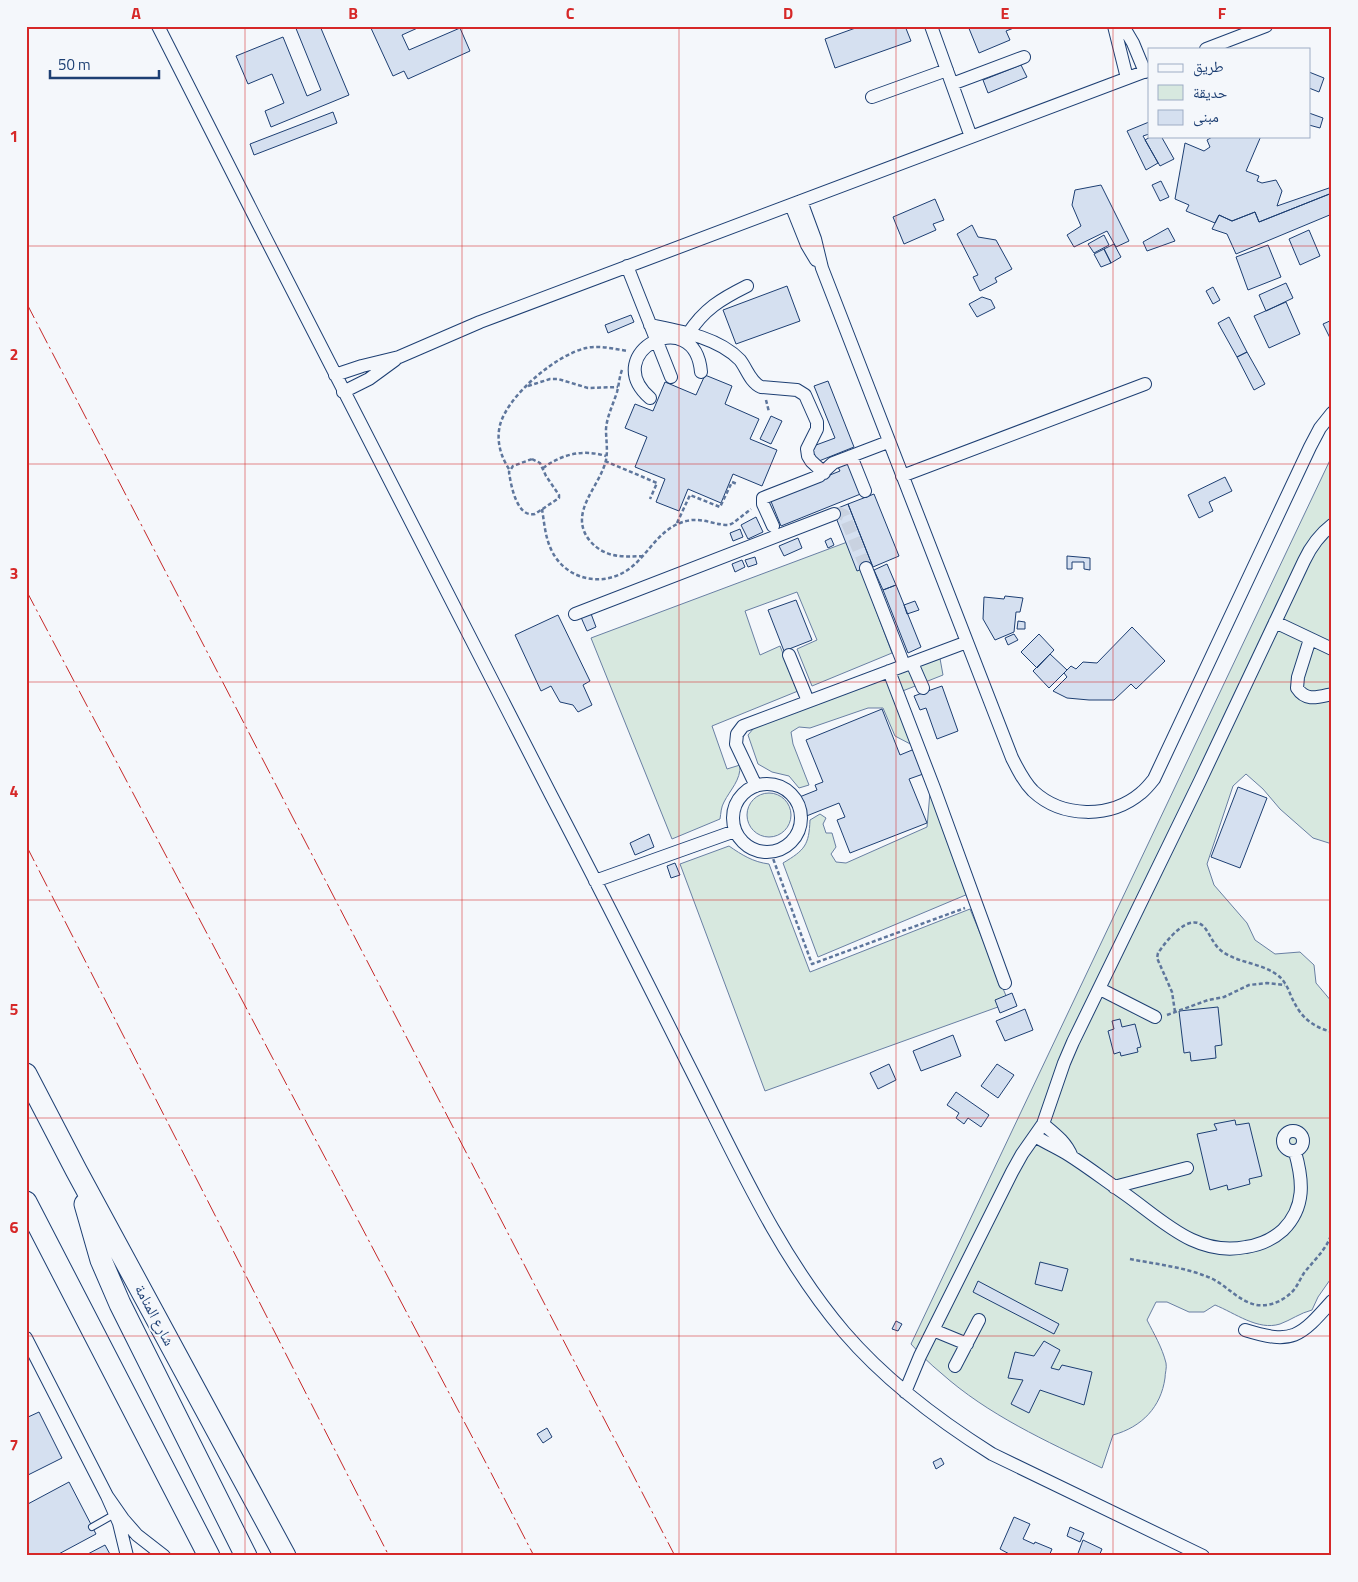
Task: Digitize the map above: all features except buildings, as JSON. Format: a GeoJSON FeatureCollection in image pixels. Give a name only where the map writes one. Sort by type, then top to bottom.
{"type":"FeatureCollection","features":[{"type":"Feature","properties":{"kind":"main road","name":"شارع المنامة"},"geometry":{"type":"LineString","coordinates":[[26,1074],[285,1556]]}},
{"type":"Feature","properties":{"kind":"main road"},"geometry":{"type":"LineString","coordinates":[[76,1170],[101,1260],[120,1304],[246,1556]]}},
{"type":"Feature","properties":{"kind":"main road"},"geometry":{"type":"LineString","coordinates":[[26,1202],[200,1546],[209,1556]]}},
{"type":"Feature","properties":{"kind":"street"},"geometry":{"type":"LineString","coordinates":[[158,26],[343,392],[754,1194],[791,1259],[819,1300],[873,1363],[905,1392],[961,1434],[992,1454],[1203,1556]]}},
{"type":"Feature","properties":{"kind":"street"},"geometry":{"type":"LineString","coordinates":[[931,26],[972,137]]}},
{"type":"Feature","properties":{"kind":"street"},"geometry":{"type":"LineString","coordinates":[[1114,26],[1128,78]]}},
{"type":"Feature","properties":{"kind":"street"},"geometry":{"type":"LineString","coordinates":[[335,375],[398,357],[480,322],[626,266],[1147,71],[1123,26]]}},
{"type":"Feature","properties":{"kind":"street"},"geometry":{"type":"LineString","coordinates":[[1209,48],[1266,26]]}},
{"type":"Feature","properties":{"kind":"street"},"geometry":{"type":"LineString","coordinates":[[952,84],[1024,57]]}},
{"type":"Feature","properties":{"kind":"street"},"geometry":{"type":"LineString","coordinates":[[872,97],[947,70]]}},
{"type":"Feature","properties":{"kind":"street"},"geometry":{"type":"LineString","coordinates":[[796,203],[807,245],[822,268],[1012,758],[1021,776],[1034,791],[1050,802],[1067,810],[1087,812],[1106,810],[1124,804],[1141,793],[1154,779],[1310,447],[1320,428],[1332,413]]}},
{"type":"Feature","properties":{"kind":"street"},"geometry":{"type":"LineString","coordinates":[[626,266],[671,377]]}},
{"type":"Feature","properties":{"kind":"street"},"geometry":{"type":"LineString","coordinates":[[688,334],[707,310],[716,302],[747,286]]}},
{"type":"Feature","properties":{"kind":"street"},"geometry":{"type":"LineString","coordinates":[[650,325],[710,341],[730,352],[740,360],[758,386],[798,390],[805,395],[817,429],[807,449],[808,456],[824,473]]}},
{"type":"Feature","properties":{"kind":"street"},"geometry":{"type":"LineString","coordinates":[[650,398],[639,386],[636,378],[637,353],[649,343],[672,338],[687,343],[698,356],[701,372]]}},
{"type":"Feature","properties":{"kind":"street"},"geometry":{"type":"LineString","coordinates":[[343,392],[369,379],[398,357]]}},
{"type":"Feature","properties":{"kind":"street"},"geometry":{"type":"LineString","coordinates":[[902,476],[1145,384]]}},
{"type":"Feature","properties":{"kind":"street"},"geometry":{"type":"LineString","coordinates":[[773,526],[763,504],[763,498],[816,477],[824,473],[834,463],[888,442]]}},
{"type":"Feature","properties":{"kind":"street"},"geometry":{"type":"LineString","coordinates":[[851,456],[865,491]]}},
{"type":"Feature","properties":{"kind":"street"},"geometry":{"type":"LineString","coordinates":[[575,614],[834,514]]}},
{"type":"Feature","properties":{"kind":"street"},"geometry":{"type":"LineString","coordinates":[[905,1392],[933,1330],[1012,1172],[1043,1124],[1064,1062],[1311,546],[1322,532],[1332,525]]}},
{"type":"Feature","properties":{"kind":"street"},"geometry":{"type":"LineString","coordinates":[[866,568],[908,664],[923,688]]}},
{"type":"Feature","properties":{"kind":"street"},"geometry":{"type":"LineString","coordinates":[[1275,622],[1332,648]]}},
{"type":"Feature","properties":{"kind":"street"},"geometry":{"type":"LineString","coordinates":[[1310,639],[1298,677],[1298,688],[1305,697],[1310,698],[1332,694]]}},
{"type":"Feature","properties":{"kind":"street"},"geometry":{"type":"LineString","coordinates":[[756,786],[736,744],[737,734],[743,726],[967,642]]}},
{"type":"Feature","properties":{"kind":"street"},"geometry":{"type":"LineString","coordinates":[[789,656],[808,701]]}},
{"type":"Feature","properties":{"kind":"street"},"geometry":{"type":"LineString","coordinates":[[889,671],[934,788],[1005,984]]}},
{"type":"Feature","properties":{"kind":"street"},"geometry":{"type":"LineString","coordinates":[[775,784],[784,788],[792,794],[801,811],[800,830],[795,838],[789,845],[771,853],[754,850],[740,839],[735,831],[733,813],[736,804],[747,790],[756,786],[775,784]]}},
{"type":"Feature","properties":{"kind":"street"},"geometry":{"type":"LineString","coordinates":[[595,881],[735,831]]}},
{"type":"Feature","properties":{"kind":"street"},"geometry":{"type":"LineString","coordinates":[[1100,989],[1156,1017]]}},
{"type":"Feature","properties":{"kind":"street"},"geometry":{"type":"LineString","coordinates":[[1043,1124],[1061,1139],[1072,1157]]}},
{"type":"Feature","properties":{"kind":"street"},"geometry":{"type":"LineString","coordinates":[[1035,1136],[1072,1157],[1186,1238],[1197,1243],[1219,1248],[1242,1248],[1258,1244],[1274,1238],[1290,1223],[1300,1204],[1302,1182],[1295,1152]]}},
{"type":"Feature","properties":{"kind":"street"},"geometry":{"type":"LineString","coordinates":[[1114,1186],[1187,1168]]}},
{"type":"Feature","properties":{"kind":"street"},"geometry":{"type":"LineString","coordinates":[[1245,1330],[1268,1337],[1290,1337],[1308,1326],[1332,1301]]}},
{"type":"Feature","properties":{"kind":"street"},"geometry":{"type":"LineString","coordinates":[[955,1366],[979,1320]]}},
{"type":"Feature","properties":{"kind":"street"},"geometry":{"type":"LineString","coordinates":[[933,1330],[967,1344]]}},
{"type":"Feature","properties":{"kind":"street"},"geometry":{"type":"LineString","coordinates":[[26,1338],[107,1496],[124,1537],[127,1556]]}},
{"type":"Feature","properties":{"kind":"street"},"geometry":{"type":"LineString","coordinates":[[107,1496],[137,1535],[164,1556]]}},
{"type":"Feature","properties":{"kind":"lane"},"geometry":{"type":"LineString","coordinates":[[92,1527],[115,1514]]}},
{"type":"Feature","properties":{"kind":"path"},"geometry":{"type":"LineString","coordinates":[[509,469],[520,462],[532,459],[538,461],[559,498],[532,515],[524,513],[514,493],[509,469],[500,448],[500,425],[508,408],[527,386],[550,366],[567,355],[584,348],[600,347],[637,353]]}},
{"type":"Feature","properties":{"kind":"path"},"geometry":{"type":"LineString","coordinates":[[637,353],[623,369],[619,380],[607,421],[606,461],[585,505],[581,522],[583,530],[592,543],[603,552],[617,557],[644,556]]}},
{"type":"Feature","properties":{"kind":"path"},"geometry":{"type":"LineString","coordinates":[[527,386],[550,378],[588,388],[618,388]]}},
{"type":"Feature","properties":{"kind":"path"},"geometry":{"type":"LineString","coordinates":[[543,468],[551,462],[568,455],[587,452],[606,456]]}},
{"type":"Feature","properties":{"kind":"path"},"geometry":{"type":"LineString","coordinates":[[606,461],[657,483],[650,499]]}},
{"type":"Feature","properties":{"kind":"path"},"geometry":{"type":"LineString","coordinates":[[676,525],[690,495],[720,507],[732,482],[737,484]]}},
{"type":"Feature","properties":{"kind":"path"},"geometry":{"type":"LineString","coordinates":[[542,509],[547,538],[554,554],[564,568],[580,577],[598,579],[620,575],[630,569],[644,556],[664,532],[676,525],[698,519],[729,525],[763,498]]}},
{"type":"Feature","properties":{"kind":"path"},"geometry":{"type":"LineString","coordinates":[[771,853],[812,964],[976,904]]}},
{"type":"Feature","properties":{"kind":"path"},"geometry":{"type":"LineString","coordinates":[[1175,1012],[1172,992],[1158,958],[1158,953],[1184,925],[1190,922],[1198,923],[1204,926],[1213,942],[1229,956],[1277,974],[1286,985],[1302,1017],[1312,1025],[1332,1032]]}},
{"type":"Feature","properties":{"kind":"path"},"geometry":{"type":"LineString","coordinates":[[1156,1017],[1208,1000],[1224,997],[1249,985],[1267,983],[1286,985]]}},
{"type":"Feature","properties":{"kind":"path"},"geometry":{"type":"LineString","coordinates":[[1130,1259],[1196,1272],[1221,1283],[1252,1304],[1274,1304],[1284,1299],[1293,1291],[1305,1272],[1325,1248],[1332,1233]]}},
{"type":"Feature","properties":{"kind":"green space"},"geometry":{"type":"Polygon","coordinates":[[[1331,458],[1332,844],[1313,838],[1280,809],[1263,789],[1246,774],[1233,786],[1207,864],[1214,885],[1247,923],[1255,940],[1275,954],[1300,952],[1314,965],[1316,983],[1332,1002],[1332,1277],[1318,1297],[1312,1310],[1272,1326],[1255,1323],[1215,1305],[1204,1312],[1189,1312],[1167,1302],[1156,1302],[1147,1320],[1166,1363],[1163,1388],[1154,1407],[1141,1421],[1133,1427],[1113,1435],[1102,1468],[1018,1426],[978,1402],[937,1370],[911,1344],[1331,458]]]}},
{"type":"Feature","properties":{"kind":"green space"},"geometry":{"type":"Polygon","coordinates":[[[850,541],[892,653],[812,686],[797,649],[817,640],[797,592],[745,611],[760,655],[780,646],[798,691],[712,726],[727,769],[740,765],[739,775],[723,804],[720,819],[672,839],[591,638],[850,541]]]}},
{"type":"Feature","properties":{"kind":"green space"},"geometry":{"type":"Polygon","coordinates":[[[939,653],[943,675],[895,694],[916,747],[895,736],[883,708],[868,708],[810,728],[799,727],[791,732],[793,744],[809,785],[799,788],[789,776],[772,772],[758,764],[748,735],[759,722],[939,653]]]}},
{"type":"Feature","properties":{"kind":"green space"},"geometry":{"type":"Polygon","coordinates":[[[930,792],[968,894],[818,957],[783,863],[804,846],[807,841],[810,820],[820,814],[826,818],[823,824],[826,833],[832,833],[836,847],[831,854],[836,862],[846,863],[927,827],[930,792]]]}},
{"type":"Feature","properties":{"kind":"green space"},"geometry":{"type":"Polygon","coordinates":[[[765,793],[773,793],[785,799],[791,815],[785,831],[773,837],[765,837],[753,831],[747,819],[747,811],[753,799],[765,793]]]}},
{"type":"Feature","properties":{"kind":"green space"},"geometry":{"type":"Polygon","coordinates":[[[729,846],[748,858],[769,864],[810,972],[970,909],[1009,1003],[765,1091],[680,864],[729,846]]]}},
{"type":"Feature","properties":{"kind":"tunnel"},"geometry":{"type":"LineString","coordinates":[[834,514],[844,515],[866,568]]}},
{"type":"Feature","properties":{"kind":"power"},"geometry":{"type":"LineString","coordinates":[[26,302],[675,1556]]}},
{"type":"Feature","properties":{"kind":"power"},"geometry":{"type":"LineString","coordinates":[[26,590],[534,1556]]}},
{"type":"Feature","properties":{"kind":"power"},"geometry":{"type":"LineString","coordinates":[[26,845],[389,1556]]}}]}
